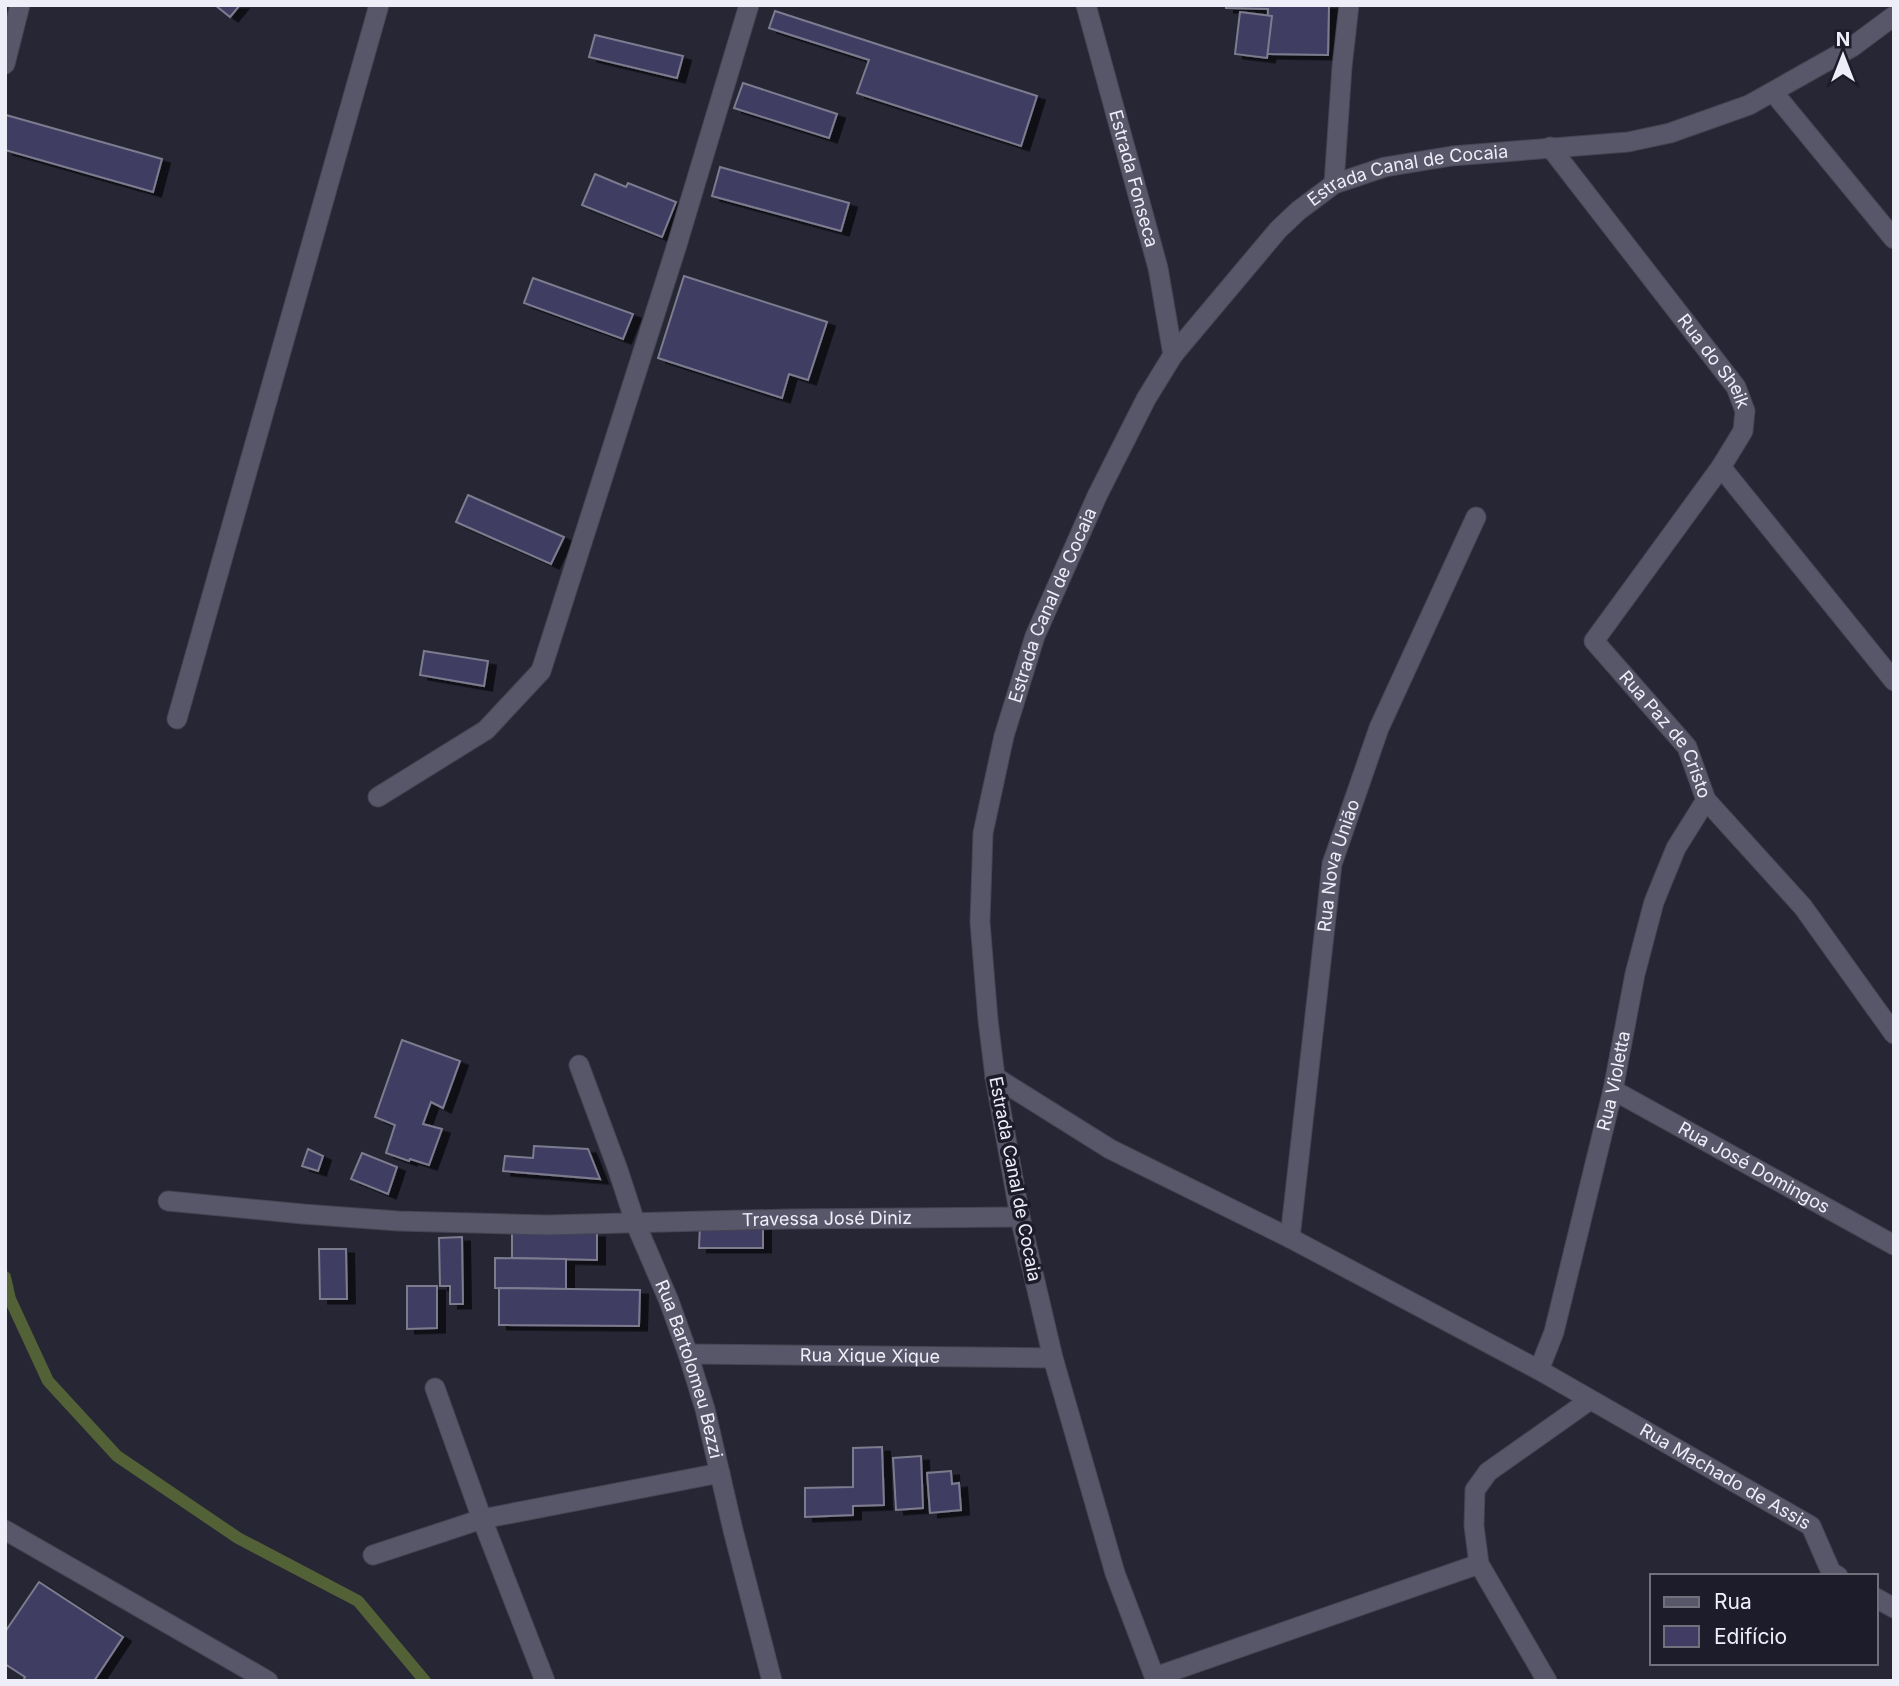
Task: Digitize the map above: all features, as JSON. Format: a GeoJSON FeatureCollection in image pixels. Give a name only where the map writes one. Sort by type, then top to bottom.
{"type":"FeatureCollection","features":[{"type":"Feature","properties":{"kind":"street"},"geometry":{"type":"LineString","coordinates":[[5,64],[20,5]]}},
{"type":"Feature","properties":{"kind":"street"},"geometry":{"type":"LineString","coordinates":[[177,719],[379,5]]}},
{"type":"Feature","properties":{"kind":"street"},"geometry":{"type":"LineString","coordinates":[[378,797],[486,730],[541,671],[676,248],[750,5]]}},
{"type":"Feature","properties":{"kind":"street","name":"Estrada Fonseca"},"geometry":{"type":"LineString","coordinates":[[1086,5],[1158,268],[1173,355]]}},
{"type":"Feature","properties":{"kind":"street"},"geometry":{"type":"LineString","coordinates":[[1334,184],[1349,5]]}},
{"type":"Feature","properties":{"kind":"street","name":"Estrada Canal de Cocaia"},"geometry":{"type":"LineString","coordinates":[[1156,1679],[1115,1573],[1053,1358],[1020,1217],[995,1077],[980,922],[983,833],[1004,736],[1035,636],[1091,509],[1146,399],[1173,355],[1278,230],[1334,184],[1385,167],[1439,158],[1628,142],[1670,133],[1737,110],[1773,92],[1852,47],[1894,16]]}},
{"type":"Feature","properties":{"kind":"street"},"geometry":{"type":"LineString","coordinates":[[1773,92],[1894,239]]}},
{"type":"Feature","properties":{"kind":"street","name":"Rua do Sheik"},"geometry":{"type":"LineString","coordinates":[[1550,148],[1736,387],[1745,411],[1743,431],[1721,467]]}},
{"type":"Feature","properties":{"kind":"street"},"geometry":{"type":"LineString","coordinates":[[1721,467],[1894,681]]}},
{"type":"Feature","properties":{"kind":"street","name":"Rua Paz de Cristo"},"geometry":{"type":"LineString","coordinates":[[1721,467],[1594,641],[1687,747],[1706,800],[1803,907],[1894,1034]]}},
{"type":"Feature","properties":{"kind":"street","name":"Rua Nova União"},"geometry":{"type":"LineString","coordinates":[[1290,1238],[1332,864],[1379,728],[1476,517]]}},
{"type":"Feature","properties":{"kind":"street","name":"Rua Violetta"},"geometry":{"type":"LineString","coordinates":[[1539,1370],[1554,1332],[1613,1090],[1635,974],[1654,902],[1676,848],[1706,800]]}},
{"type":"Feature","properties":{"kind":"street","name":"Rua Bartolomeu Bezzi"},"geometry":{"type":"LineString","coordinates":[[579,1065],[635,1222],[669,1301],[688,1354],[705,1409],[772,1681]]}},
{"type":"Feature","properties":{"kind":"street"},"geometry":{"type":"LineString","coordinates":[[995,1077],[1110,1149],[1290,1238],[1539,1370],[1590,1400],[1488,1472],[1475,1490],[1474,1526],[1479,1564],[1547,1681]]}},
{"type":"Feature","properties":{"kind":"street","name":"Rua José Domingos"},"geometry":{"type":"LineString","coordinates":[[1613,1090],[1894,1245]]}},
{"type":"Feature","properties":{"kind":"street","name":"Travessa José Diniz"},"geometry":{"type":"LineString","coordinates":[[168,1200],[398,1221],[547,1225],[1020,1217]]}},
{"type":"Feature","properties":{"kind":"street","name":"Rua Xique Xique"},"geometry":{"type":"LineString","coordinates":[[688,1354],[1053,1358]]}},
{"type":"Feature","properties":{"kind":"street"},"geometry":{"type":"LineString","coordinates":[[435,1388],[545,1681]]}},
{"type":"Feature","properties":{"kind":"street","name":"Rua Machado de Assis"},"geometry":{"type":"LineString","coordinates":[[1590,1400],[1811,1526],[1831,1572],[1834,1574]]}},
{"type":"Feature","properties":{"kind":"street"},"geometry":{"type":"LineString","coordinates":[[373,1555],[482,1519],[720,1473]]}},
{"type":"Feature","properties":{"kind":"street"},"geometry":{"type":"LineString","coordinates":[[5,1530],[268,1681]]}},
{"type":"Feature","properties":{"kind":"street"},"geometry":{"type":"LineString","coordinates":[[1156,1679],[1479,1564]]}},
{"type":"Feature","properties":{"kind":"street"},"geometry":{"type":"LineString","coordinates":[[1878,1599],[1894,1608]]}},
{"type":"Feature","properties":{"kind":"building"},"geometry":{"type":"Polygon","coordinates":[[[215,5],[240,5],[230,17],[215,5]]]}},
{"type":"Feature","properties":{"kind":"building"},"geometry":{"type":"Polygon","coordinates":[[[1226,5],[1329,5],[1328,55],[1267,54],[1268,9],[1226,8],[1226,5]]]}},
{"type":"Feature","properties":{"kind":"building"},"geometry":{"type":"Polygon","coordinates":[[[775,11],[1037,96],[1021,146],[857,93],[869,60],[769,28],[775,11]]]}},
{"type":"Feature","properties":{"kind":"building"},"geometry":{"type":"Polygon","coordinates":[[[1240,12],[1272,16],[1267,58],[1235,54],[1240,12]]]}},
{"type":"Feature","properties":{"kind":"building"},"geometry":{"type":"Polygon","coordinates":[[[595,35],[683,56],[677,78],[589,57],[595,35]]]}},
{"type":"Feature","properties":{"kind":"building"},"geometry":{"type":"Polygon","coordinates":[[[743,83],[837,114],[829,138],[734,108],[743,83]]]}},
{"type":"Feature","properties":{"kind":"building"},"geometry":{"type":"Polygon","coordinates":[[[6,115],[162,159],[153,192],[5,150],[6,115]]]}},
{"type":"Feature","properties":{"kind":"building"},"geometry":{"type":"Polygon","coordinates":[[[720,167],[849,203],[841,231],[712,196],[720,167]]]}},
{"type":"Feature","properties":{"kind":"building"},"geometry":{"type":"Polygon","coordinates":[[[595,174],[626,187],[628,183],[676,202],[662,237],[582,205],[595,174]]]}},
{"type":"Feature","properties":{"kind":"building"},"geometry":{"type":"Polygon","coordinates":[[[684,276],[827,322],[808,380],[789,374],[782,398],[658,358],[684,276]]]}},
{"type":"Feature","properties":{"kind":"building"},"geometry":{"type":"Polygon","coordinates":[[[533,278],[633,314],[623,339],[524,303],[533,278]]]}},
{"type":"Feature","properties":{"kind":"building"},"geometry":{"type":"Polygon","coordinates":[[[468,495],[564,537],[551,564],[456,522],[468,495]]]}},
{"type":"Feature","properties":{"kind":"building"},"geometry":{"type":"Polygon","coordinates":[[[424,651],[488,661],[484,686],[420,675],[424,651]]]}},
{"type":"Feature","properties":{"kind":"building"},"geometry":{"type":"Polygon","coordinates":[[[402,1040],[460,1061],[443,1108],[431,1102],[423,1124],[442,1129],[429,1165],[386,1153],[395,1125],[375,1117],[402,1040]]]}},
{"type":"Feature","properties":{"kind":"building"},"geometry":{"type":"Polygon","coordinates":[[[534,1146],[588,1149],[600,1179],[503,1171],[505,1156],[533,1158],[534,1146]]]}},
{"type":"Feature","properties":{"kind":"building"},"geometry":{"type":"Polygon","coordinates":[[[308,1149],[323,1156],[318,1171],[302,1166],[308,1149]]]}},
{"type":"Feature","properties":{"kind":"building"},"geometry":{"type":"Polygon","coordinates":[[[362,1153],[397,1167],[388,1194],[351,1179],[362,1153]]]}},
{"type":"Feature","properties":{"kind":"building"},"geometry":{"type":"Polygon","coordinates":[[[700,1225],[763,1225],[763,1248],[699,1248],[700,1225]]]}},
{"type":"Feature","properties":{"kind":"building"},"geometry":{"type":"Polygon","coordinates":[[[512,1231],[597,1233],[597,1260],[512,1258],[512,1231]]]}},
{"type":"Feature","properties":{"kind":"building"},"geometry":{"type":"Polygon","coordinates":[[[462,1237],[463,1304],[450,1304],[450,1286],[440,1286],[439,1238],[462,1237]]]}},
{"type":"Feature","properties":{"kind":"building"},"geometry":{"type":"Polygon","coordinates":[[[319,1249],[346,1249],[347,1299],[320,1299],[319,1249]]]}},
{"type":"Feature","properties":{"kind":"building"},"geometry":{"type":"Polygon","coordinates":[[[495,1258],[566,1259],[566,1289],[495,1288],[495,1258]]]}},
{"type":"Feature","properties":{"kind":"building"},"geometry":{"type":"Polygon","coordinates":[[[407,1286],[437,1286],[437,1328],[407,1329],[407,1286]]]}},
{"type":"Feature","properties":{"kind":"building"},"geometry":{"type":"Polygon","coordinates":[[[499,1288],[640,1290],[639,1326],[499,1325],[499,1288]]]}},
{"type":"Feature","properties":{"kind":"building"},"geometry":{"type":"Polygon","coordinates":[[[882,1447],[884,1505],[853,1506],[853,1515],[805,1517],[805,1488],[853,1487],[853,1448],[882,1447]]]}},
{"type":"Feature","properties":{"kind":"building"},"geometry":{"type":"Polygon","coordinates":[[[921,1456],[923,1508],[896,1510],[893,1458],[921,1456]]]}},
{"type":"Feature","properties":{"kind":"building"},"geometry":{"type":"Polygon","coordinates":[[[951,1471],[952,1484],[959,1483],[961,1510],[930,1513],[927,1473],[951,1471]]]}},
{"type":"Feature","properties":{"kind":"building"},"geometry":{"type":"Polygon","coordinates":[[[39,1582],[123,1637],[94,1681],[23,1681],[25,1677],[5,1664],[5,1632],[39,1582]]]}},
{"type":"Feature","properties":{"kind":"waterway"},"geometry":{"type":"LineString","coordinates":[[5,1277],[10,1299],[48,1381],[117,1456],[238,1538],[358,1601],[425,1681]]}}]}
